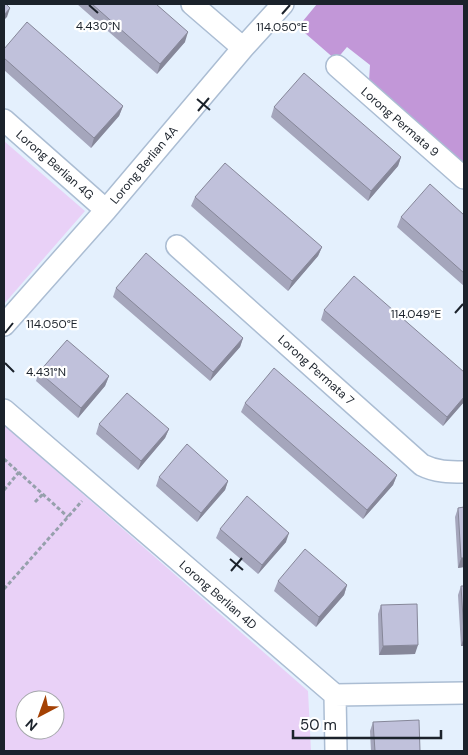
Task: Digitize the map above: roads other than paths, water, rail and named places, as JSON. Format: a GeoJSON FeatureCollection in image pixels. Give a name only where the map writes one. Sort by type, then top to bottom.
{"type":"FeatureCollection","features":[{"type":"Feature","properties":{"kind":"street"},"geometry":{"type":"LineString","coordinates":[[192,4],[243,48]]}},
{"type":"Feature","properties":{"kind":"street","name":"Lorong Berlian 4A"},"geometry":{"type":"LineString","coordinates":[[4,325],[106,210],[243,48],[283,4]]}},
{"type":"Feature","properties":{"kind":"street","name":"Lorong Permata 9"},"geometry":{"type":"LineString","coordinates":[[336,66],[464,178]]}},
{"type":"Feature","properties":{"kind":"street","name":"Lorong Berlian 4G"},"geometry":{"type":"LineString","coordinates":[[4,120],[106,210]]}},
{"type":"Feature","properties":{"kind":"street","name":"Lorong Permata 7"},"geometry":{"type":"LineString","coordinates":[[177,246],[422,465],[440,472],[464,472]]}},
{"type":"Feature","properties":{"kind":"street","name":"Lorong Berlian 4D"},"geometry":{"type":"LineString","coordinates":[[4,410],[335,695]]}},
{"type":"Feature","properties":{"kind":"street"},"geometry":{"type":"LineString","coordinates":[[336,751],[335,695],[464,693]]}}]}
